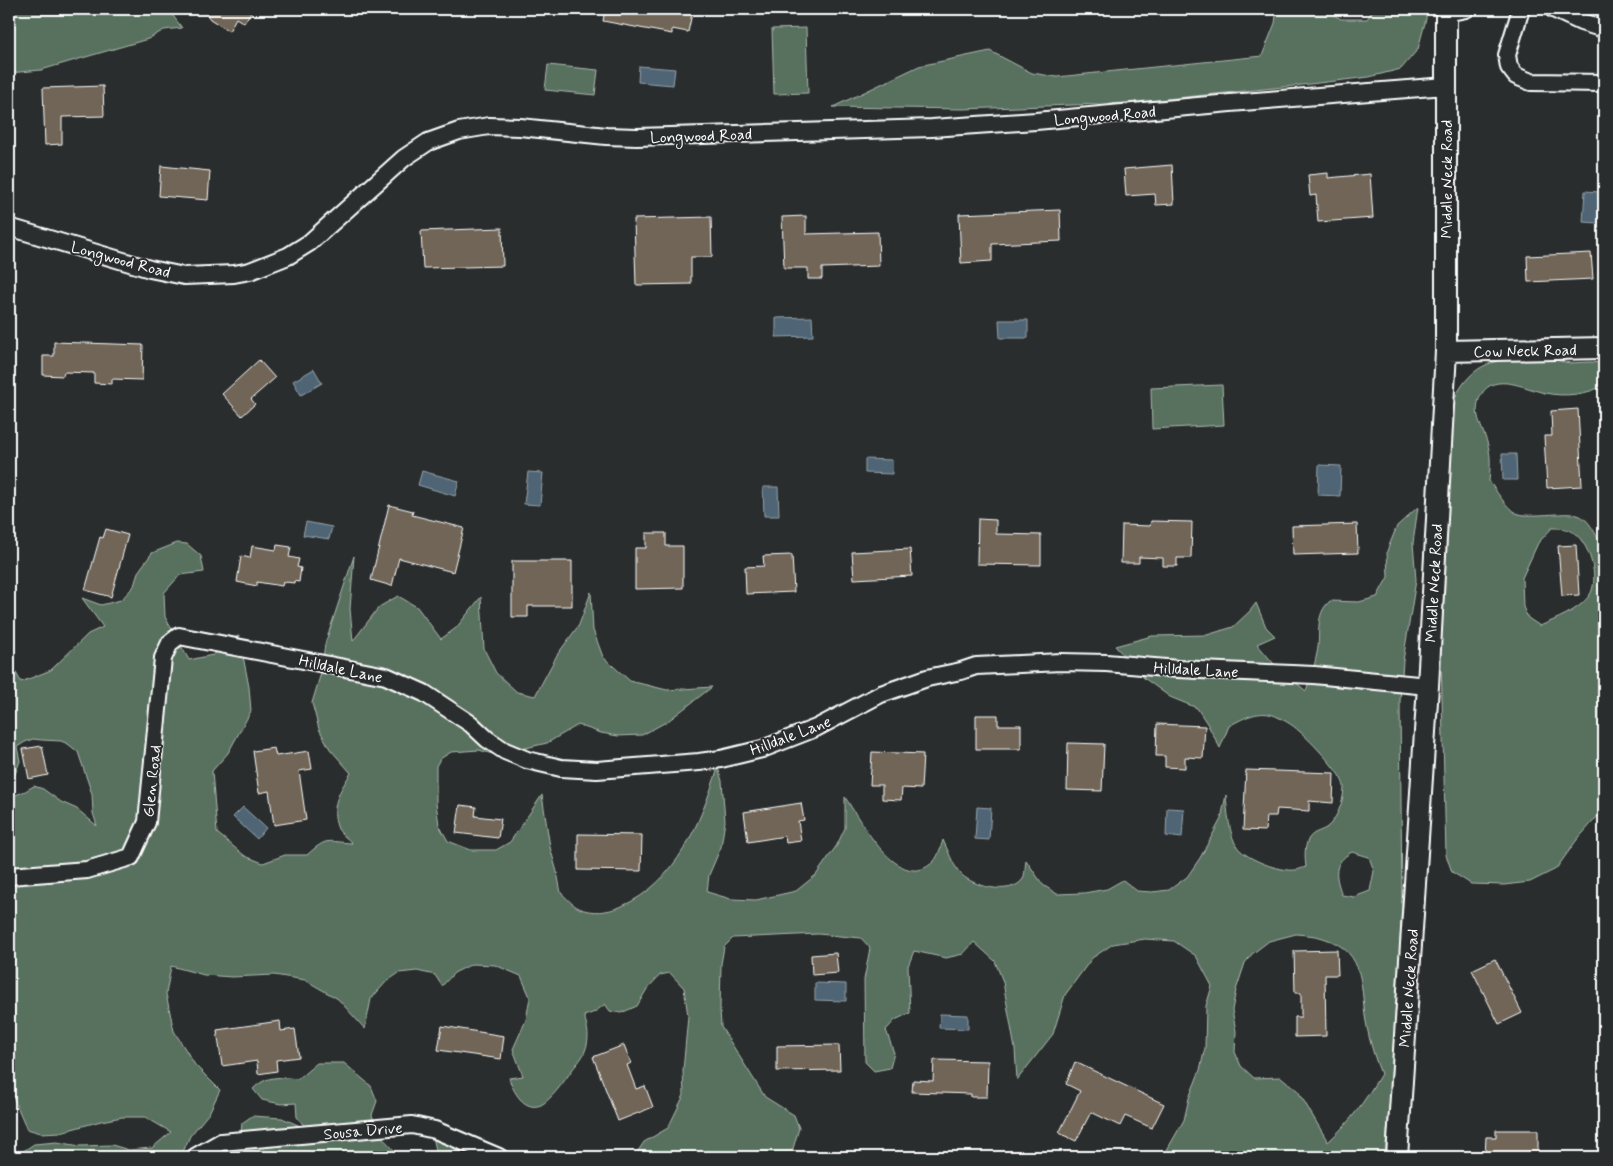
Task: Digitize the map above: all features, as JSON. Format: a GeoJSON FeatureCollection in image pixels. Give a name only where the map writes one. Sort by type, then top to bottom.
{"type":"FeatureCollection","features":[{"type":"Feature","properties":{"kind":"main road","name":"Middle Neck Road"},"geometry":{"type":"LineString","coordinates":[[1397,1157],[1428,686],[1446,351],[1446,86],[1453,10]]}},
{"type":"Feature","properties":{"kind":"main road","name":"Cow Neck Road"},"geometry":{"type":"LineString","coordinates":[[1446,351],[1604,348]]}},
{"type":"Feature","properties":{"kind":"street"},"geometry":{"type":"LineString","coordinates":[[1522,9],[1507,55],[1509,67],[1516,76],[1531,82],[1604,83]]}},
{"type":"Feature","properties":{"kind":"street"},"geometry":{"type":"LineString","coordinates":[[1553,9],[1581,22],[1600,28]]}},
{"type":"Feature","properties":{"kind":"street"},"geometry":{"type":"LineString","coordinates":[[1583,9],[1600,28]]}},
{"type":"Feature","properties":{"kind":"street","name":"Longwood Road"},"geometry":{"type":"LineString","coordinates":[[9,226],[150,269],[184,276],[234,274],[288,256],[309,243],[404,158],[428,142],[459,131],[489,126],[636,137],[932,128],[1036,122],[1230,103],[1446,86]]}},
{"type":"Feature","properties":{"kind":"street","name":"Hilldale Lane"},"geometry":{"type":"LineString","coordinates":[[174,639],[184,636],[386,676],[424,693],[471,724],[488,739],[505,750],[527,760],[561,768],[597,770],[699,762],[721,759],[762,749],[816,728],[881,694],[927,678],[976,666],[1061,662],[1106,663],[1178,669],[1314,675],[1428,686]]}},
{"type":"Feature","properties":{"kind":"street","name":"Glen Road"},"geometry":{"type":"LineString","coordinates":[[9,876],[87,870],[132,857],[147,822],[163,658],[168,646],[174,639]]}},
{"type":"Feature","properties":{"kind":"street","name":"Sousa Drive"},"geometry":{"type":"LineString","coordinates":[[195,1157],[221,1142],[412,1125],[435,1130],[498,1157]]}},
{"type":"Feature","properties":{"kind":"green space"},"geometry":{"type":"Polygon","coordinates":[[[9,9],[168,9],[182,28],[164,30],[148,39],[41,70],[9,73],[9,9]]]}},
{"type":"Feature","properties":{"kind":"green space"},"geometry":{"type":"Polygon","coordinates":[[[1277,9],[1324,9],[1341,19],[1367,19],[1374,9],[1426,9],[1426,19],[1418,49],[1401,69],[1369,77],[1128,103],[963,109],[833,107],[919,66],[990,51],[1032,73],[1057,77],[1262,56],[1275,23],[1277,9]]]}},
{"type":"Feature","properties":{"kind":"green space"},"geometry":{"type":"Polygon","coordinates":[[[806,28],[808,93],[774,94],[772,29],[806,28]]]}},
{"type":"Feature","properties":{"kind":"green space"},"geometry":{"type":"Polygon","coordinates":[[[548,65],[598,70],[595,95],[545,90],[548,65]]]}},
{"type":"Feature","properties":{"kind":"green space"},"geometry":{"type":"Polygon","coordinates":[[[1545,358],[1570,363],[1604,363],[1604,385],[1583,393],[1560,395],[1511,384],[1494,384],[1481,395],[1477,409],[1489,450],[1489,481],[1509,507],[1516,513],[1524,515],[1573,514],[1580,516],[1591,527],[1604,550],[1604,809],[1576,841],[1556,869],[1530,882],[1504,885],[1471,884],[1452,872],[1446,855],[1440,620],[1449,411],[1456,395],[1466,380],[1486,365],[1513,359],[1545,358]],[[1552,528],[1538,543],[1522,578],[1523,607],[1528,618],[1540,626],[1579,606],[1589,596],[1594,580],[1591,561],[1583,543],[1571,531],[1552,528]]]}},
{"type":"Feature","properties":{"kind":"green space"},"geometry":{"type":"Polygon","coordinates":[[[1222,385],[1224,425],[1152,429],[1151,388],[1222,385]]]}},
{"type":"Feature","properties":{"kind":"green space"},"geometry":{"type":"Polygon","coordinates":[[[1418,507],[1413,543],[1416,580],[1403,661],[1400,701],[1402,904],[1396,1023],[1385,1157],[1163,1157],[1184,1120],[1189,1098],[1200,1070],[1205,1048],[1206,1006],[1212,986],[1196,956],[1174,941],[1145,939],[1113,944],[1092,958],[1065,995],[1053,1034],[1017,1080],[1015,1049],[1003,982],[995,961],[974,942],[963,954],[946,958],[914,951],[908,966],[910,1013],[895,1020],[886,1030],[894,1053],[890,1068],[874,1071],[865,1062],[864,980],[870,948],[861,938],[818,934],[733,938],[724,947],[721,964],[721,1027],[765,1097],[794,1115],[799,1128],[792,1152],[794,1157],[634,1157],[644,1142],[668,1128],[684,1095],[683,1071],[688,1016],[684,988],[670,973],[660,975],[647,989],[637,1006],[621,1013],[610,1011],[605,1004],[595,1012],[584,1016],[588,1038],[583,1056],[554,1094],[541,1105],[529,1106],[516,1094],[509,1078],[523,1076],[513,1049],[526,1020],[530,997],[521,976],[495,965],[472,964],[454,973],[442,986],[435,975],[417,971],[399,973],[386,982],[371,999],[365,1029],[338,999],[305,980],[274,975],[232,977],[204,975],[171,966],[166,994],[174,1031],[195,1065],[220,1090],[209,1113],[190,1136],[183,1152],[190,1157],[17,1157],[34,1144],[57,1142],[80,1146],[112,1145],[129,1150],[152,1148],[171,1132],[145,1117],[122,1117],[61,1132],[41,1133],[27,1129],[9,1088],[9,797],[10,801],[14,796],[34,786],[43,789],[61,802],[77,809],[97,826],[93,813],[92,794],[78,752],[61,741],[33,739],[17,747],[20,761],[9,790],[9,660],[21,682],[51,670],[88,634],[103,627],[82,598],[101,605],[121,600],[134,586],[138,572],[152,553],[177,543],[187,544],[201,556],[204,572],[180,575],[164,593],[165,617],[189,660],[213,655],[239,635],[249,687],[251,711],[228,753],[212,771],[217,833],[245,856],[263,863],[285,855],[307,855],[319,845],[328,841],[352,843],[338,829],[335,813],[337,799],[351,773],[330,749],[319,729],[312,703],[321,673],[325,644],[354,556],[350,609],[353,641],[379,607],[398,596],[417,607],[441,639],[456,628],[481,597],[484,649],[496,673],[517,692],[535,696],[557,655],[579,625],[591,592],[593,630],[603,657],[630,681],[667,690],[712,687],[668,721],[642,735],[618,736],[601,733],[578,725],[547,743],[496,755],[479,750],[451,752],[440,759],[436,766],[436,803],[439,825],[448,841],[471,850],[496,850],[510,842],[542,795],[550,847],[561,893],[579,908],[600,912],[620,907],[640,896],[657,883],[671,867],[684,849],[694,830],[718,768],[722,781],[725,821],[721,847],[709,875],[707,892],[731,899],[756,900],[796,891],[816,875],[837,845],[845,828],[845,797],[871,837],[882,851],[895,862],[908,869],[921,869],[934,861],[943,840],[952,861],[964,877],[972,882],[991,887],[1009,887],[1017,884],[1024,877],[1026,860],[1043,885],[1057,894],[1084,893],[1107,889],[1123,880],[1137,891],[1169,890],[1187,877],[1200,858],[1221,819],[1226,795],[1232,837],[1242,852],[1256,860],[1281,869],[1296,870],[1306,867],[1305,850],[1308,840],[1330,824],[1337,815],[1343,798],[1344,787],[1342,781],[1325,758],[1294,726],[1280,718],[1267,714],[1255,714],[1229,726],[1220,748],[1197,708],[1170,697],[1144,678],[1115,646],[1152,636],[1207,635],[1233,627],[1256,603],[1266,627],[1275,636],[1257,644],[1274,664],[1306,691],[1314,667],[1320,619],[1325,606],[1330,601],[1359,602],[1377,597],[1388,577],[1387,551],[1397,526],[1418,507]],[[1352,852],[1338,865],[1337,876],[1342,895],[1354,897],[1370,891],[1374,871],[1369,857],[1352,852]],[[1296,934],[1269,941],[1252,954],[1245,963],[1232,1010],[1236,1031],[1235,1052],[1241,1066],[1254,1078],[1281,1077],[1298,1091],[1328,1142],[1357,1110],[1381,1074],[1370,1039],[1362,986],[1355,963],[1338,944],[1320,937],[1296,934]]]}},
{"type":"Feature","properties":{"kind":"green space"},"geometry":{"type":"Polygon","coordinates":[[[317,1063],[344,1063],[371,1086],[377,1101],[372,1115],[379,1134],[394,1150],[395,1157],[235,1157],[239,1153],[242,1123],[252,1116],[282,1118],[307,1129],[297,1117],[296,1103],[281,1104],[262,1100],[253,1089],[268,1079],[298,1079],[317,1063]]]}},
{"type":"Feature","properties":{"kind":"green space"},"geometry":{"type":"Polygon","coordinates":[[[447,1127],[476,1138],[499,1157],[440,1157],[433,1137],[447,1127]]]}},
{"type":"Feature","properties":{"kind":"water"},"geometry":{"type":"Polygon","coordinates":[[[639,66],[675,69],[673,85],[638,82],[639,66]]]}},
{"type":"Feature","properties":{"kind":"water"},"geometry":{"type":"Polygon","coordinates":[[[1585,191],[1599,192],[1598,223],[1583,222],[1585,191]]]}},
{"type":"Feature","properties":{"kind":"water"},"geometry":{"type":"Polygon","coordinates":[[[812,317],[813,336],[776,337],[776,318],[812,317]]]}},
{"type":"Feature","properties":{"kind":"water"},"geometry":{"type":"Polygon","coordinates":[[[999,320],[1028,320],[1028,338],[1000,338],[999,320]]]}},
{"type":"Feature","properties":{"kind":"water"},"geometry":{"type":"Polygon","coordinates":[[[314,369],[322,383],[301,395],[293,381],[314,369]]]}},
{"type":"Feature","properties":{"kind":"water"},"geometry":{"type":"Polygon","coordinates":[[[1502,454],[1516,454],[1517,480],[1503,480],[1502,454]]]}},
{"type":"Feature","properties":{"kind":"water"},"geometry":{"type":"Polygon","coordinates":[[[865,459],[892,460],[892,474],[865,473],[865,459]]]}},
{"type":"Feature","properties":{"kind":"water"},"geometry":{"type":"Polygon","coordinates":[[[1319,465],[1341,466],[1340,496],[1318,495],[1319,465]]]}},
{"type":"Feature","properties":{"kind":"water"},"geometry":{"type":"Polygon","coordinates":[[[422,471],[459,481],[455,496],[418,485],[422,471]]]}},
{"type":"Feature","properties":{"kind":"water"},"geometry":{"type":"Polygon","coordinates":[[[528,472],[543,473],[540,505],[524,504],[528,472]]]}},
{"type":"Feature","properties":{"kind":"water"},"geometry":{"type":"Polygon","coordinates":[[[763,487],[778,487],[779,516],[764,516],[763,487]]]}},
{"type":"Feature","properties":{"kind":"water"},"geometry":{"type":"Polygon","coordinates":[[[306,522],[332,527],[329,539],[303,535],[306,522]]]}},
{"type":"Feature","properties":{"kind":"water"},"geometry":{"type":"Polygon","coordinates":[[[243,807],[266,828],[257,839],[233,817],[243,807]]]}},
{"type":"Feature","properties":{"kind":"water"},"geometry":{"type":"Polygon","coordinates":[[[977,807],[991,808],[989,840],[975,839],[977,807]]]}},
{"type":"Feature","properties":{"kind":"water"},"geometry":{"type":"Polygon","coordinates":[[[1167,808],[1184,809],[1182,838],[1166,836],[1167,808]]]}},
{"type":"Feature","properties":{"kind":"water"},"geometry":{"type":"Polygon","coordinates":[[[815,983],[846,984],[846,1001],[815,1000],[815,983]]]}},
{"type":"Feature","properties":{"kind":"water"},"geometry":{"type":"Polygon","coordinates":[[[940,1014],[968,1015],[968,1029],[939,1028],[940,1014]]]}},
{"type":"Feature","properties":{"kind":"building"},"geometry":{"type":"Polygon","coordinates":[[[203,9],[253,9],[244,23],[236,18],[229,31],[210,19],[203,9]]]}},
{"type":"Feature","properties":{"kind":"building"},"geometry":{"type":"Polygon","coordinates":[[[605,9],[693,9],[688,32],[672,29],[672,34],[603,21],[605,9]]]}},
{"type":"Feature","properties":{"kind":"building"},"geometry":{"type":"Polygon","coordinates":[[[103,86],[104,116],[62,117],[62,144],[45,145],[43,88],[103,86]]]}},
{"type":"Feature","properties":{"kind":"building"},"geometry":{"type":"Polygon","coordinates":[[[1172,165],[1174,204],[1156,205],[1155,194],[1126,196],[1124,169],[1172,165]]]}},
{"type":"Feature","properties":{"kind":"building"},"geometry":{"type":"Polygon","coordinates":[[[161,166],[210,171],[208,200],[159,196],[161,166]]]}},
{"type":"Feature","properties":{"kind":"building"},"geometry":{"type":"Polygon","coordinates":[[[1328,173],[1328,178],[1370,174],[1373,218],[1318,222],[1316,195],[1310,196],[1308,175],[1328,173]]]}},
{"type":"Feature","properties":{"kind":"building"},"geometry":{"type":"Polygon","coordinates":[[[1060,210],[1061,241],[992,244],[992,261],[961,263],[959,214],[1060,210]]]}},
{"type":"Feature","properties":{"kind":"building"},"geometry":{"type":"Polygon","coordinates":[[[806,216],[806,234],[878,232],[879,266],[822,268],[822,279],[808,279],[808,268],[784,268],[782,217],[806,216]]]}},
{"type":"Feature","properties":{"kind":"building"},"geometry":{"type":"Polygon","coordinates":[[[711,217],[712,257],[691,257],[691,284],[636,285],[634,219],[711,217]]]}},
{"type":"Feature","properties":{"kind":"building"},"geometry":{"type":"Polygon","coordinates":[[[502,228],[503,266],[423,268],[421,231],[502,228]]]}},
{"type":"Feature","properties":{"kind":"building"},"geometry":{"type":"Polygon","coordinates":[[[1591,253],[1593,279],[1528,282],[1527,256],[1591,253]]]}},
{"type":"Feature","properties":{"kind":"building"},"geometry":{"type":"Polygon","coordinates":[[[54,342],[143,345],[142,380],[112,379],[112,384],[94,383],[94,373],[64,372],[63,376],[43,375],[43,356],[54,356],[54,342]]]}},
{"type":"Feature","properties":{"kind":"building"},"geometry":{"type":"Polygon","coordinates":[[[259,360],[275,378],[251,399],[255,404],[242,416],[222,394],[259,360]]]}},
{"type":"Feature","properties":{"kind":"building"},"geometry":{"type":"Polygon","coordinates":[[[1578,409],[1582,486],[1547,488],[1544,436],[1552,436],[1551,411],[1578,409]]]}},
{"type":"Feature","properties":{"kind":"building"},"geometry":{"type":"Polygon","coordinates":[[[389,505],[413,511],[412,515],[464,528],[453,572],[399,558],[392,586],[371,580],[389,505]]]}},
{"type":"Feature","properties":{"kind":"building"},"geometry":{"type":"Polygon","coordinates":[[[978,519],[996,520],[996,534],[1041,535],[1041,565],[977,564],[978,519]]]}},
{"type":"Feature","properties":{"kind":"building"},"geometry":{"type":"Polygon","coordinates":[[[1151,521],[1192,522],[1191,558],[1177,558],[1177,566],[1163,566],[1163,558],[1139,557],[1139,563],[1121,563],[1122,525],[1150,526],[1151,521]]]}},
{"type":"Feature","properties":{"kind":"building"},"geometry":{"type":"Polygon","coordinates":[[[1357,524],[1358,553],[1293,555],[1292,526],[1357,524]]]}},
{"type":"Feature","properties":{"kind":"building"},"geometry":{"type":"Polygon","coordinates":[[[106,529],[128,535],[111,597],[85,590],[100,537],[103,538],[106,529]]]}},
{"type":"Feature","properties":{"kind":"building"},"geometry":{"type":"Polygon","coordinates":[[[646,533],[666,533],[666,546],[683,546],[683,588],[635,589],[635,548],[646,548],[646,533]]]}},
{"type":"Feature","properties":{"kind":"building"},"geometry":{"type":"Polygon","coordinates":[[[277,545],[291,547],[289,557],[299,559],[297,567],[301,568],[299,582],[283,582],[282,586],[257,582],[257,586],[237,582],[241,556],[250,558],[252,546],[276,550],[277,545]]]}},
{"type":"Feature","properties":{"kind":"building"},"geometry":{"type":"Polygon","coordinates":[[[1576,545],[1579,595],[1562,596],[1558,546],[1576,545]]]}},
{"type":"Feature","properties":{"kind":"building"},"geometry":{"type":"Polygon","coordinates":[[[910,549],[912,576],[854,579],[852,552],[910,549]]]}},
{"type":"Feature","properties":{"kind":"building"},"geometry":{"type":"Polygon","coordinates":[[[792,555],[794,592],[746,594],[745,567],[764,566],[763,556],[792,555]]]}},
{"type":"Feature","properties":{"kind":"building"},"geometry":{"type":"Polygon","coordinates":[[[512,561],[572,561],[572,606],[528,606],[528,617],[512,617],[512,561]]]}},
{"type":"Feature","properties":{"kind":"building"},"geometry":{"type":"Polygon","coordinates":[[[976,715],[998,715],[998,725],[1021,725],[1021,749],[976,749],[976,715]]]}},
{"type":"Feature","properties":{"kind":"building"},"geometry":{"type":"Polygon","coordinates":[[[1157,724],[1205,726],[1203,758],[1185,757],[1185,768],[1165,767],[1165,756],[1156,756],[1157,724]]]}},
{"type":"Feature","properties":{"kind":"building"},"geometry":{"type":"Polygon","coordinates":[[[1068,743],[1104,744],[1102,791],[1067,790],[1068,743]]]}},
{"type":"Feature","properties":{"kind":"building"},"geometry":{"type":"Polygon","coordinates":[[[42,746],[48,775],[29,779],[23,749],[42,746]]]}},
{"type":"Feature","properties":{"kind":"building"},"geometry":{"type":"Polygon","coordinates":[[[274,748],[276,756],[309,751],[312,769],[299,771],[306,820],[274,825],[269,791],[259,793],[253,751],[274,748]]]}},
{"type":"Feature","properties":{"kind":"building"},"geometry":{"type":"Polygon","coordinates":[[[872,752],[923,754],[921,789],[902,788],[901,800],[882,799],[882,785],[870,785],[872,752]]]}},
{"type":"Feature","properties":{"kind":"building"},"geometry":{"type":"Polygon","coordinates":[[[1246,770],[1334,773],[1333,803],[1309,801],[1309,811],[1277,809],[1276,816],[1266,816],[1265,831],[1243,830],[1246,770]]]}},
{"type":"Feature","properties":{"kind":"building"},"geometry":{"type":"Polygon","coordinates":[[[801,803],[804,820],[798,821],[801,841],[786,843],[785,836],[748,842],[744,812],[801,803]]]}},
{"type":"Feature","properties":{"kind":"building"},"geometry":{"type":"Polygon","coordinates":[[[460,805],[476,807],[475,816],[501,819],[498,838],[456,833],[460,805]]]}},
{"type":"Feature","properties":{"kind":"building"},"geometry":{"type":"Polygon","coordinates":[[[578,834],[642,835],[641,871],[578,870],[578,834]]]}},
{"type":"Feature","properties":{"kind":"building"},"geometry":{"type":"Polygon","coordinates":[[[1337,950],[1338,975],[1325,975],[1326,1036],[1295,1037],[1295,1017],[1301,1017],[1301,993],[1295,993],[1294,951],[1337,950]]]}},
{"type":"Feature","properties":{"kind":"building"},"geometry":{"type":"Polygon","coordinates":[[[836,953],[838,973],[812,975],[811,955],[836,953]]]}},
{"type":"Feature","properties":{"kind":"building"},"geometry":{"type":"Polygon","coordinates":[[[1495,959],[1522,1013],[1499,1024],[1472,970],[1495,959]]]}},
{"type":"Feature","properties":{"kind":"building"},"geometry":{"type":"Polygon","coordinates":[[[280,1021],[281,1031],[295,1029],[299,1057],[276,1060],[277,1071],[258,1074],[257,1061],[222,1066],[217,1030],[280,1021]]]}},
{"type":"Feature","properties":{"kind":"building"},"geometry":{"type":"Polygon","coordinates":[[[442,1026],[504,1036],[501,1059],[438,1050],[442,1026]]]}},
{"type":"Feature","properties":{"kind":"building"},"geometry":{"type":"Polygon","coordinates":[[[624,1045],[631,1063],[627,1065],[636,1089],[645,1086],[653,1107],[618,1121],[593,1057],[624,1045]]]}},
{"type":"Feature","properties":{"kind":"building"},"geometry":{"type":"Polygon","coordinates":[[[839,1045],[840,1070],[777,1071],[777,1046],[839,1045]]]}},
{"type":"Feature","properties":{"kind":"building"},"geometry":{"type":"Polygon","coordinates":[[[934,1060],[988,1061],[987,1097],[971,1097],[971,1094],[912,1092],[913,1080],[933,1081],[934,1060]]]}},
{"type":"Feature","properties":{"kind":"building"},"geometry":{"type":"Polygon","coordinates":[[[1075,1062],[1164,1104],[1152,1128],[1125,1116],[1120,1126],[1091,1112],[1076,1141],[1059,1133],[1080,1091],[1066,1084],[1075,1062]]]}},
{"type":"Feature","properties":{"kind":"building"},"geometry":{"type":"Polygon","coordinates":[[[1496,1130],[1538,1130],[1538,1157],[1485,1157],[1486,1137],[1496,1137],[1496,1130]]]}}]}
